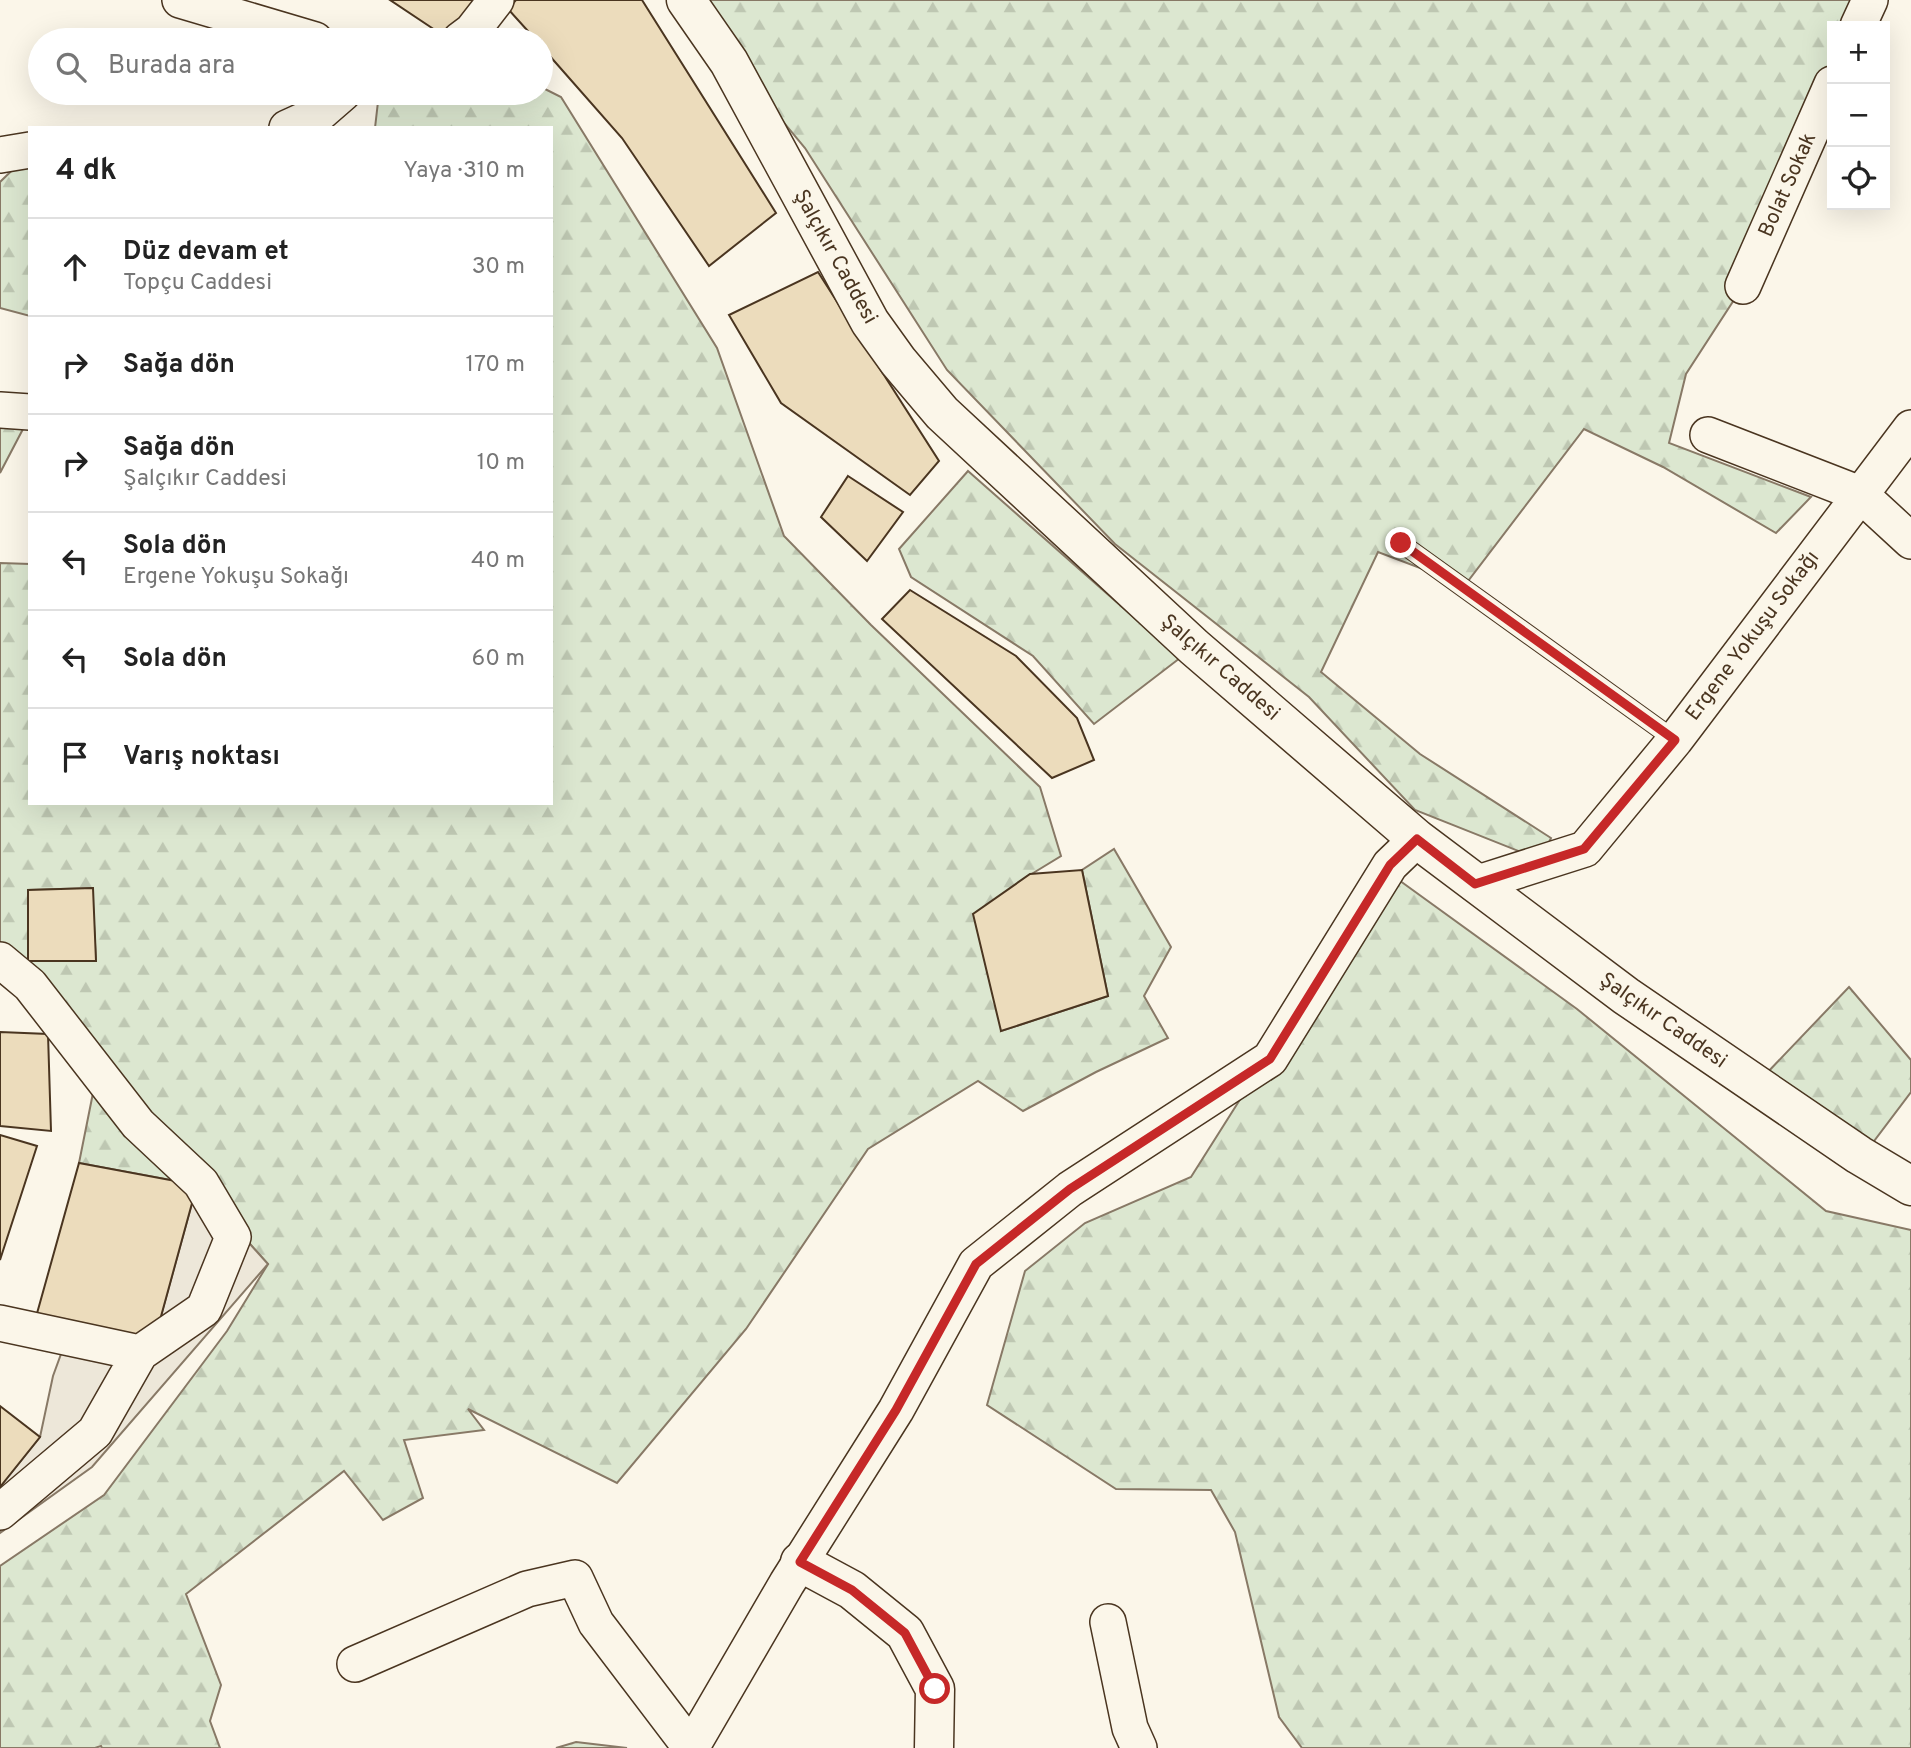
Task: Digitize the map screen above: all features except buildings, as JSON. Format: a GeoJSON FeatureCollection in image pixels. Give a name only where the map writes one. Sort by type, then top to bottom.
{"type":"FeatureCollection","features":[{"type":"Feature","properties":{"kind":"main road","name":"Şalçıkır Caddesi"},"geometry":{"type":"LineString","coordinates":[[686,0],[729,62],[870,322],[898,361],[943,413],[1194,646],[1417,839],[1626,996],[1859,1155],[1911,1186]]}},
{"type":"Feature","properties":{"kind":"main road"},"geometry":{"type":"LineString","coordinates":[[800,1562],[852,1590],[905,1633],[935,1689],[934,1748]]}},
{"type":"Feature","properties":{"kind":"street"},"geometry":{"type":"LineString","coordinates":[[180,0],[274,28]]}},
{"type":"Feature","properties":{"kind":"street"},"geometry":{"type":"LineString","coordinates":[[474,28],[496,0]]}},
{"type":"Feature","properties":{"kind":"street"},"geometry":{"type":"LineString","coordinates":[[1860,21],[1870,0]]}},
{"type":"Feature","properties":{"kind":"street","name":"Bolat Sokak"},"geometry":{"type":"LineString","coordinates":[[1743,286],[1827,95]]}},
{"type":"Feature","properties":{"kind":"street"},"geometry":{"type":"LineString","coordinates":[[292,126],[320,113],[330,105]]}},
{"type":"Feature","properties":{"kind":"street"},"geometry":{"type":"LineString","coordinates":[[0,155],[28,150]]}},
{"type":"Feature","properties":{"kind":"street"},"geometry":{"type":"LineString","coordinates":[[0,410],[28,412]]}},
{"type":"Feature","properties":{"kind":"street","name":"Ergene Yokuşu Sokağı"},"geometry":{"type":"LineString","coordinates":[[1475,884],[1584,849],[1675,740],[1911,428]]}},
{"type":"Feature","properties":{"kind":"street"},"geometry":{"type":"LineString","coordinates":[[1708,435],[1860,494],[1911,541]]}},
{"type":"Feature","properties":{"kind":"street"},"geometry":{"type":"LineString","coordinates":[[355,1664],[527,1589],[575,1578],[596,1623],[691,1748],[800,1562],[896,1410],[976,1264],[1070,1189],[1270,1059],[1390,865],[1417,839]]}},
{"type":"Feature","properties":{"kind":"street"},"geometry":{"type":"LineString","coordinates":[[0,960],[30,985],[138,1124],[201,1184],[233,1237],[204,1309],[140,1353],[95,1432],[0,1512]]}},
{"type":"Feature","properties":{"kind":"street"},"geometry":{"type":"LineString","coordinates":[[0,1323],[140,1353]]}},
{"type":"Feature","properties":{"kind":"street"},"geometry":{"type":"LineString","coordinates":[[1108,1622],[1130,1728],[1139,1748]]}},
{"type":"Feature","properties":{"kind":"lane"},"geometry":{"type":"LineString","coordinates":[[1401,543],[1675,740]]}},
{"type":"Feature","properties":{"kind":"green space"},"geometry":{"type":"Polygon","coordinates":[[[682,0],[1870,0],[1860,21],[1827,21],[1827,95],[1743,286],[1686,374],[1669,443],[1811,497],[1776,533],[1663,467],[1584,429],[1465,585],[1378,552],[1321,672],[1420,754],[1551,838],[1541,860],[1415,810],[1309,697],[1115,544],[947,370],[805,148],[682,0]]]}},
{"type":"Feature","properties":{"kind":"green space"},"geometry":{"type":"Polygon","coordinates":[[[553,93],[561,97],[717,348],[784,536],[871,625],[1040,787],[1061,856],[1025,878],[1001,1031],[1108,996],[1082,870],[1114,849],[1171,947],[1144,996],[1168,1038],[1023,1111],[978,1081],[868,1149],[746,1329],[617,1483],[468,1409],[484,1430],[404,1440],[423,1498],[383,1520],[344,1471],[186,1594],[221,1685],[210,1721],[220,1748],[0,1748],[0,1566],[104,1495],[227,1331],[268,1264],[197,1185],[79,1163],[99,1063],[0,959],[0,563],[28,564],[28,805],[553,805],[553,126],[375,126],[378,105],[553,105],[553,93]],[[92,888],[28,890],[28,961],[96,961],[92,888]]]}},
{"type":"Feature","properties":{"kind":"green space"},"geometry":{"type":"Polygon","coordinates":[[[28,155],[28,315],[0,308],[0,182],[28,155]]]}},
{"type":"Feature","properties":{"kind":"green space"},"geometry":{"type":"Polygon","coordinates":[[[0,414],[23,429],[0,473],[0,414]]]}},
{"type":"Feature","properties":{"kind":"green space"},"geometry":{"type":"Polygon","coordinates":[[[968,471],[1180,658],[1094,724],[1033,656],[911,577],[899,549],[968,471]]]}},
{"type":"Feature","properties":{"kind":"green space"},"geometry":{"type":"Polygon","coordinates":[[[1385,870],[1577,1009],[1826,1211],[1911,1230],[1911,1748],[1302,1748],[1279,1717],[1235,1532],[1211,1490],[1116,1489],[987,1405],[1025,1271],[1085,1223],[1191,1177],[1385,870]]]}},
{"type":"Feature","properties":{"kind":"green space"},"geometry":{"type":"Polygon","coordinates":[[[1849,987],[1911,1060],[1911,1092],[1865,1153],[1765,1075],[1849,987]]]}},
{"type":"Feature","properties":{"kind":"green space"},"geometry":{"type":"Polygon","coordinates":[[[576,1742],[627,1748],[556,1748],[576,1742]]]}},
{"type":"Feature","properties":{"kind":"shaded area"},"geometry":{"type":"Polygon","coordinates":[[[197,1185],[268,1264],[92,1467],[0,1533],[0,1487],[40,1437],[53,1376],[72,1324],[154,1341],[197,1185]]]}},
{"type":"Feature","properties":{"kind":"route"},"geometry":{"type":"LineString","coordinates":[[935,1689],[905,1633],[852,1590],[800,1562],[896,1410],[976,1264],[1070,1189],[1270,1059],[1390,865],[1417,839],[1475,884],[1584,849],[1675,740],[1401,543]]}}]}
